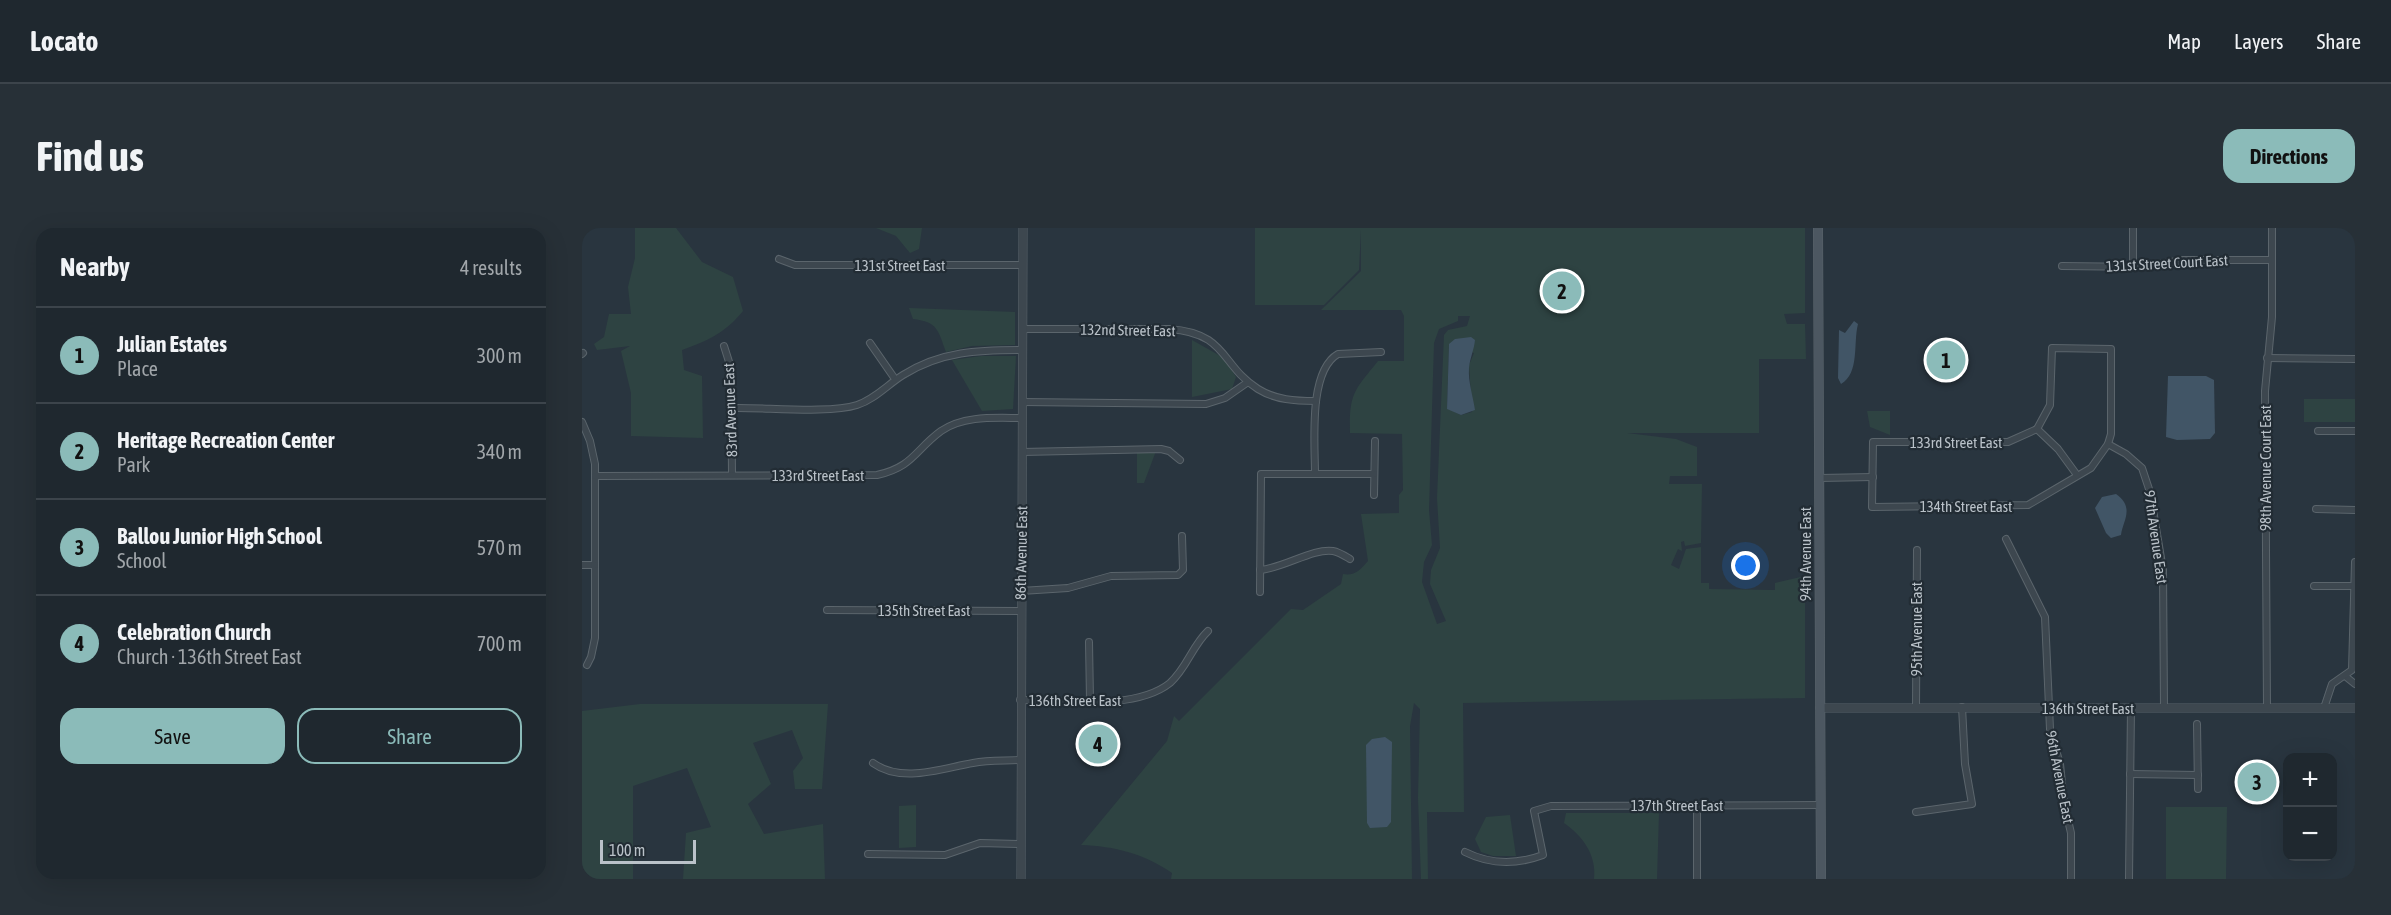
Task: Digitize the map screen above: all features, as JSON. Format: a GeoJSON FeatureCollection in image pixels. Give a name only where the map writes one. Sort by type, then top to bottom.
{"type":"FeatureCollection","features":[{"type":"Feature","properties":{"kind":"main road","name":"94th Avenue East"},"geometry":{"type":"LineString","coordinates":[[1818,228],[1821,879]]}},
{"type":"Feature","properties":{"kind":"street","name":"86th Avenue East"},"geometry":{"type":"LineString","coordinates":[[1021,879],[1023,228]]}},
{"type":"Feature","properties":{"kind":"street"},"geometry":{"type":"LineString","coordinates":[[2133,228],[2133,267]]}},
{"type":"Feature","properties":{"kind":"street","name":"98th Avenue Court East"},"geometry":{"type":"LineString","coordinates":[[2267,708],[2266,358],[2272,317],[2272,228]]}},
{"type":"Feature","properties":{"kind":"street","name":"131st Street East"},"geometry":{"type":"LineString","coordinates":[[778,259],[795,265],[1023,265]]}},
{"type":"Feature","properties":{"kind":"street","name":"131st Street Court East"},"geometry":{"type":"LineString","coordinates":[[2062,266],[2133,267],[2194,260],[2272,260]]}},
{"type":"Feature","properties":{"kind":"street","name":"132nd Street East"},"geometry":{"type":"LineString","coordinates":[[1023,330],[1169,329],[1191,332],[1223,351],[1248,382],[1265,393],[1283,399],[1316,401]]}},
{"type":"Feature","properties":{"kind":"street"},"geometry":{"type":"LineString","coordinates":[[870,343],[896,379]]}},
{"type":"Feature","properties":{"kind":"street","name":"83rd Avenue East"},"geometry":{"type":"LineString","coordinates":[[724,346],[731,368],[732,475]]}},
{"type":"Feature","properties":{"kind":"street"},"geometry":{"type":"LineString","coordinates":[[2077,475],[2058,449],[2037,429],[2050,405],[2052,348],[2111,349],[2111,434],[2108,444]]}},
{"type":"Feature","properties":{"kind":"street"},"geometry":{"type":"LineString","coordinates":[[732,408],[848,407],[872,398],[916,367],[950,354],[982,350],[1023,350]]}},
{"type":"Feature","properties":{"kind":"street"},"geometry":{"type":"LineString","coordinates":[[1315,474],[1316,401],[1326,365],[1332,357],[1344,353],[1381,352]]}},
{"type":"Feature","properties":{"kind":"street"},"geometry":{"type":"LineString","coordinates":[[2266,358],[2355,358]]}},
{"type":"Feature","properties":{"kind":"street"},"geometry":{"type":"LineString","coordinates":[[1022,402],[1206,404],[1225,398],[1248,382]]}},
{"type":"Feature","properties":{"kind":"street","name":"133rd Street East"},"geometry":{"type":"LineString","coordinates":[[596,476],[876,475],[903,466],[940,432],[960,422],[978,418],[1022,418]]}},
{"type":"Feature","properties":{"kind":"street"},"geometry":{"type":"LineString","coordinates":[[582,422],[593,448],[596,476],[595,638],[587,665]]}},
{"type":"Feature","properties":{"kind":"street","name":"133rd Street East"},"geometry":{"type":"LineString","coordinates":[[1873,477],[1873,442],[2008,442],[2037,429]]}},
{"type":"Feature","properties":{"kind":"street"},"geometry":{"type":"LineString","coordinates":[[2318,431],[2355,431]]}},
{"type":"Feature","properties":{"kind":"street"},"geometry":{"type":"LineString","coordinates":[[1374,495],[1375,441]]}},
{"type":"Feature","properties":{"kind":"street","name":"134th Street East"},"geometry":{"type":"LineString","coordinates":[[1873,477],[1872,507],[2021,506],[2035,502],[2095,464],[2108,444]]}},
{"type":"Feature","properties":{"kind":"street","name":"97th Avenue East"},"geometry":{"type":"LineString","coordinates":[[2108,444],[2126,454],[2142,468],[2150,492],[2163,570],[2164,708]]}},
{"type":"Feature","properties":{"kind":"street"},"geometry":{"type":"LineString","coordinates":[[1022,452],[1161,449],[1172,452],[1180,460]]}},
{"type":"Feature","properties":{"kind":"street"},"geometry":{"type":"LineString","coordinates":[[1260,592],[1261,474],[1374,474]]}},
{"type":"Feature","properties":{"kind":"street"},"geometry":{"type":"LineString","coordinates":[[1820,478],[1873,477]]}},
{"type":"Feature","properties":{"kind":"street"},"geometry":{"type":"LineString","coordinates":[[2316,509],[2355,510]]}},
{"type":"Feature","properties":{"kind":"street"},"geometry":{"type":"LineString","coordinates":[[1021,591],[1068,588],[1111,576],[1178,575],[1183,570],[1182,536]]}},
{"type":"Feature","properties":{"kind":"street","name":"96th Avenue East"},"geometry":{"type":"LineString","coordinates":[[2006,539],[2045,617],[2050,729],[2060,764],[2064,803],[2071,833],[2071,879]]}},
{"type":"Feature","properties":{"kind":"street","name":"95th Avenue East"},"geometry":{"type":"LineString","coordinates":[[1916,708],[1917,550]]}},
{"type":"Feature","properties":{"kind":"street"},"geometry":{"type":"LineString","coordinates":[[1260,570],[1283,567],[1306,556],[1329,551],[1335,551],[1350,559]]}},
{"type":"Feature","properties":{"kind":"street"},"geometry":{"type":"LineString","coordinates":[[2324,708],[2329,688],[2352,670],[2355,562]]}},
{"type":"Feature","properties":{"kind":"street"},"geometry":{"type":"LineString","coordinates":[[582,565],[595,565]]}},
{"type":"Feature","properties":{"kind":"street"},"geometry":{"type":"LineString","coordinates":[[2314,586],[2354,586]]}},
{"type":"Feature","properties":{"kind":"street","name":"135th Street East"},"geometry":{"type":"LineString","coordinates":[[827,610],[1021,611]]}},
{"type":"Feature","properties":{"kind":"street","name":"136th Street East"},"geometry":{"type":"LineString","coordinates":[[1020,700],[1132,699],[1161,689],[1183,668],[1196,643],[1208,631]]}},
{"type":"Feature","properties":{"kind":"street"},"geometry":{"type":"LineString","coordinates":[[1089,642],[1089,700]]}},
{"type":"Feature","properties":{"kind":"street"},"geometry":{"type":"LineString","coordinates":[[2345,676],[2355,684]]}},
{"type":"Feature","properties":{"kind":"street"},"geometry":{"type":"LineString","coordinates":[[1916,812],[1972,804],[1965,764],[1962,707]]}},
{"type":"Feature","properties":{"kind":"street","name":"136th Street East"},"geometry":{"type":"LineString","coordinates":[[1820,708],[2355,708]]}},
{"type":"Feature","properties":{"kind":"street"},"geometry":{"type":"LineString","coordinates":[[2129,879],[2131,708]]}},
{"type":"Feature","properties":{"kind":"street"},"geometry":{"type":"LineString","coordinates":[[2197,724],[2198,789]]}},
{"type":"Feature","properties":{"kind":"street"},"geometry":{"type":"LineString","coordinates":[[873,763],[886,770],[927,772],[980,762],[1020,760]]}},
{"type":"Feature","properties":{"kind":"street"},"geometry":{"type":"LineString","coordinates":[[2130,774],[2198,775]]}},
{"type":"Feature","properties":{"kind":"street"},"geometry":{"type":"LineString","coordinates":[[1696,805],[1697,879]]}},
{"type":"Feature","properties":{"kind":"street","name":"137th Street East"},"geometry":{"type":"LineString","coordinates":[[1465,852],[1486,860],[1507,863],[1543,855],[1534,810],[1551,806],[1821,805]]}},
{"type":"Feature","properties":{"kind":"street"},"geometry":{"type":"LineString","coordinates":[[868,854],[945,855],[980,843],[1021,844]]}},
{"type":"Feature","properties":{"kind":"green space"},"geometry":{"type":"Polygon","coordinates":[[[635,228],[676,228],[702,262],[733,277],[743,311],[730,325],[716,335],[682,350],[684,370],[702,376],[703,438],[631,436],[631,393],[621,351],[630,346],[597,350],[594,344],[604,337],[609,314],[631,314],[628,287],[635,258],[635,228]]]}},
{"type":"Feature","properties":{"kind":"green space"},"geometry":{"type":"Polygon","coordinates":[[[876,228],[922,228],[919,249],[910,253],[896,236],[876,228]]]}},
{"type":"Feature","properties":{"kind":"green space"},"geometry":{"type":"Polygon","coordinates":[[[1255,228],[1805,228],[1805,313],[1784,314],[1787,324],[1805,324],[1806,359],[1759,359],[1759,433],[1627,433],[1676,439],[1697,447],[1697,476],[1670,476],[1669,484],[1702,484],[1701,543],[1685,546],[1684,541],[1681,542],[1682,551],[1678,549],[1671,565],[1679,569],[1686,549],[1701,547],[1701,583],[1709,583],[1709,589],[1775,590],[1775,583],[1805,576],[1805,698],[1463,703],[1464,812],[1427,812],[1428,879],[1421,879],[1418,798],[1420,709],[1414,703],[1410,726],[1412,879],[1171,879],[1172,873],[1140,856],[1117,849],[1081,845],[1167,741],[1174,716],[1179,721],[1291,609],[1303,610],[1341,584],[1343,574],[1357,572],[1368,561],[1361,514],[1399,513],[1399,495],[1403,490],[1402,434],[1350,433],[1350,420],[1352,401],[1358,386],[1378,361],[1404,361],[1404,316],[1401,310],[1321,310],[1361,271],[1361,229],[1359,270],[1324,305],[1255,305],[1255,228]],[[1458,316],[1458,321],[1439,329],[1434,343],[1429,510],[1432,545],[1424,562],[1422,582],[1437,624],[1446,621],[1430,584],[1431,570],[1440,548],[1437,498],[1444,335],[1448,330],[1467,326],[1470,316],[1458,316]],[[1449,344],[1447,408],[1461,415],[1472,412],[1469,365],[1474,353],[1449,344]]]}},
{"type":"Feature","properties":{"kind":"green space"},"geometry":{"type":"Polygon","coordinates":[[[909,308],[1015,312],[1015,345],[972,346],[946,352],[936,328],[928,322],[913,319],[909,308]]]}},
{"type":"Feature","properties":{"kind":"green space"},"geometry":{"type":"Polygon","coordinates":[[[1192,340],[1224,358],[1236,377],[1232,389],[1192,397],[1192,340]]]}},
{"type":"Feature","properties":{"kind":"green space"},"geometry":{"type":"Polygon","coordinates":[[[981,356],[1016,356],[1013,409],[982,411],[952,360],[981,356]]]}},
{"type":"Feature","properties":{"kind":"green space"},"geometry":{"type":"Polygon","coordinates":[[[2304,399],[2355,399],[2355,422],[2304,422],[2304,399]]]}},
{"type":"Feature","properties":{"kind":"green space"},"geometry":{"type":"Polygon","coordinates":[[[1867,411],[1890,411],[1890,435],[1870,427],[1867,411]]]}},
{"type":"Feature","properties":{"kind":"green space"},"geometry":{"type":"Polygon","coordinates":[[[1137,451],[1156,451],[1144,483],[1137,483],[1137,451]]]}},
{"type":"Feature","properties":{"kind":"green space"},"geometry":{"type":"Polygon","coordinates":[[[640,704],[828,704],[822,789],[795,789],[793,771],[803,758],[792,730],[753,743],[771,784],[748,804],[764,834],[823,824],[825,879],[683,879],[686,833],[711,827],[687,768],[633,786],[633,879],[582,879],[582,711],[640,704]]]}},
{"type":"Feature","properties":{"kind":"green space"},"geometry":{"type":"Polygon","coordinates":[[[916,805],[916,847],[899,848],[899,806],[916,805]]]}},
{"type":"Feature","properties":{"kind":"green space"},"geometry":{"type":"Polygon","coordinates":[[[2166,807],[2227,807],[2226,879],[2166,879],[2166,807]]]}},
{"type":"Feature","properties":{"kind":"green space"},"geometry":{"type":"Polygon","coordinates":[[[1566,813],[1659,813],[1657,879],[1594,879],[1591,855],[1583,840],[1564,823],[1566,813]]]}},
{"type":"Feature","properties":{"kind":"green space"},"geometry":{"type":"Polygon","coordinates":[[[1510,815],[1516,856],[1493,856],[1481,852],[1475,839],[1486,817],[1510,815]]]}},
{"type":"Feature","properties":{"kind":"water"},"geometry":{"type":"Polygon","coordinates":[[[1854,321],[1858,324],[1855,357],[1851,373],[1841,384],[1838,378],[1839,330],[1845,333],[1854,321]]]}},
{"type":"Feature","properties":{"kind":"water"},"geometry":{"type":"Polygon","coordinates":[[[1471,337],[1475,340],[1469,373],[1475,410],[1461,415],[1447,409],[1449,344],[1455,339],[1471,337]]]}},
{"type":"Feature","properties":{"kind":"water"},"geometry":{"type":"Polygon","coordinates":[[[2168,376],[2206,376],[2214,380],[2215,433],[2210,439],[2177,440],[2166,437],[2168,376]]]}},
{"type":"Feature","properties":{"kind":"water"},"geometry":{"type":"Polygon","coordinates":[[[2116,494],[2125,504],[2126,514],[2121,535],[2111,538],[2106,533],[2095,508],[2102,497],[2116,494]]]}},
{"type":"Feature","properties":{"kind":"water"},"geometry":{"type":"Polygon","coordinates":[[[1385,737],[1392,742],[1391,822],[1387,827],[1370,828],[1367,823],[1366,745],[1372,739],[1385,737]]]}},
{"type":"Feature","properties":{"kind":"place","name":"Heritage Recreation Center"},"geometry":{"type":"Point","coordinates":[1562,291]}},
{"type":"Feature","properties":{"kind":"place","name":"Julian Estates"},"geometry":{"type":"Point","coordinates":[1946,360]}},
{"type":"Feature","properties":{"kind":"place","name":"Celebration Church"},"geometry":{"type":"Point","coordinates":[1098,744]}},
{"type":"Feature","properties":{"kind":"place","name":"Ballou Junior High School"},"geometry":{"type":"Point","coordinates":[2257,782]}}]}
